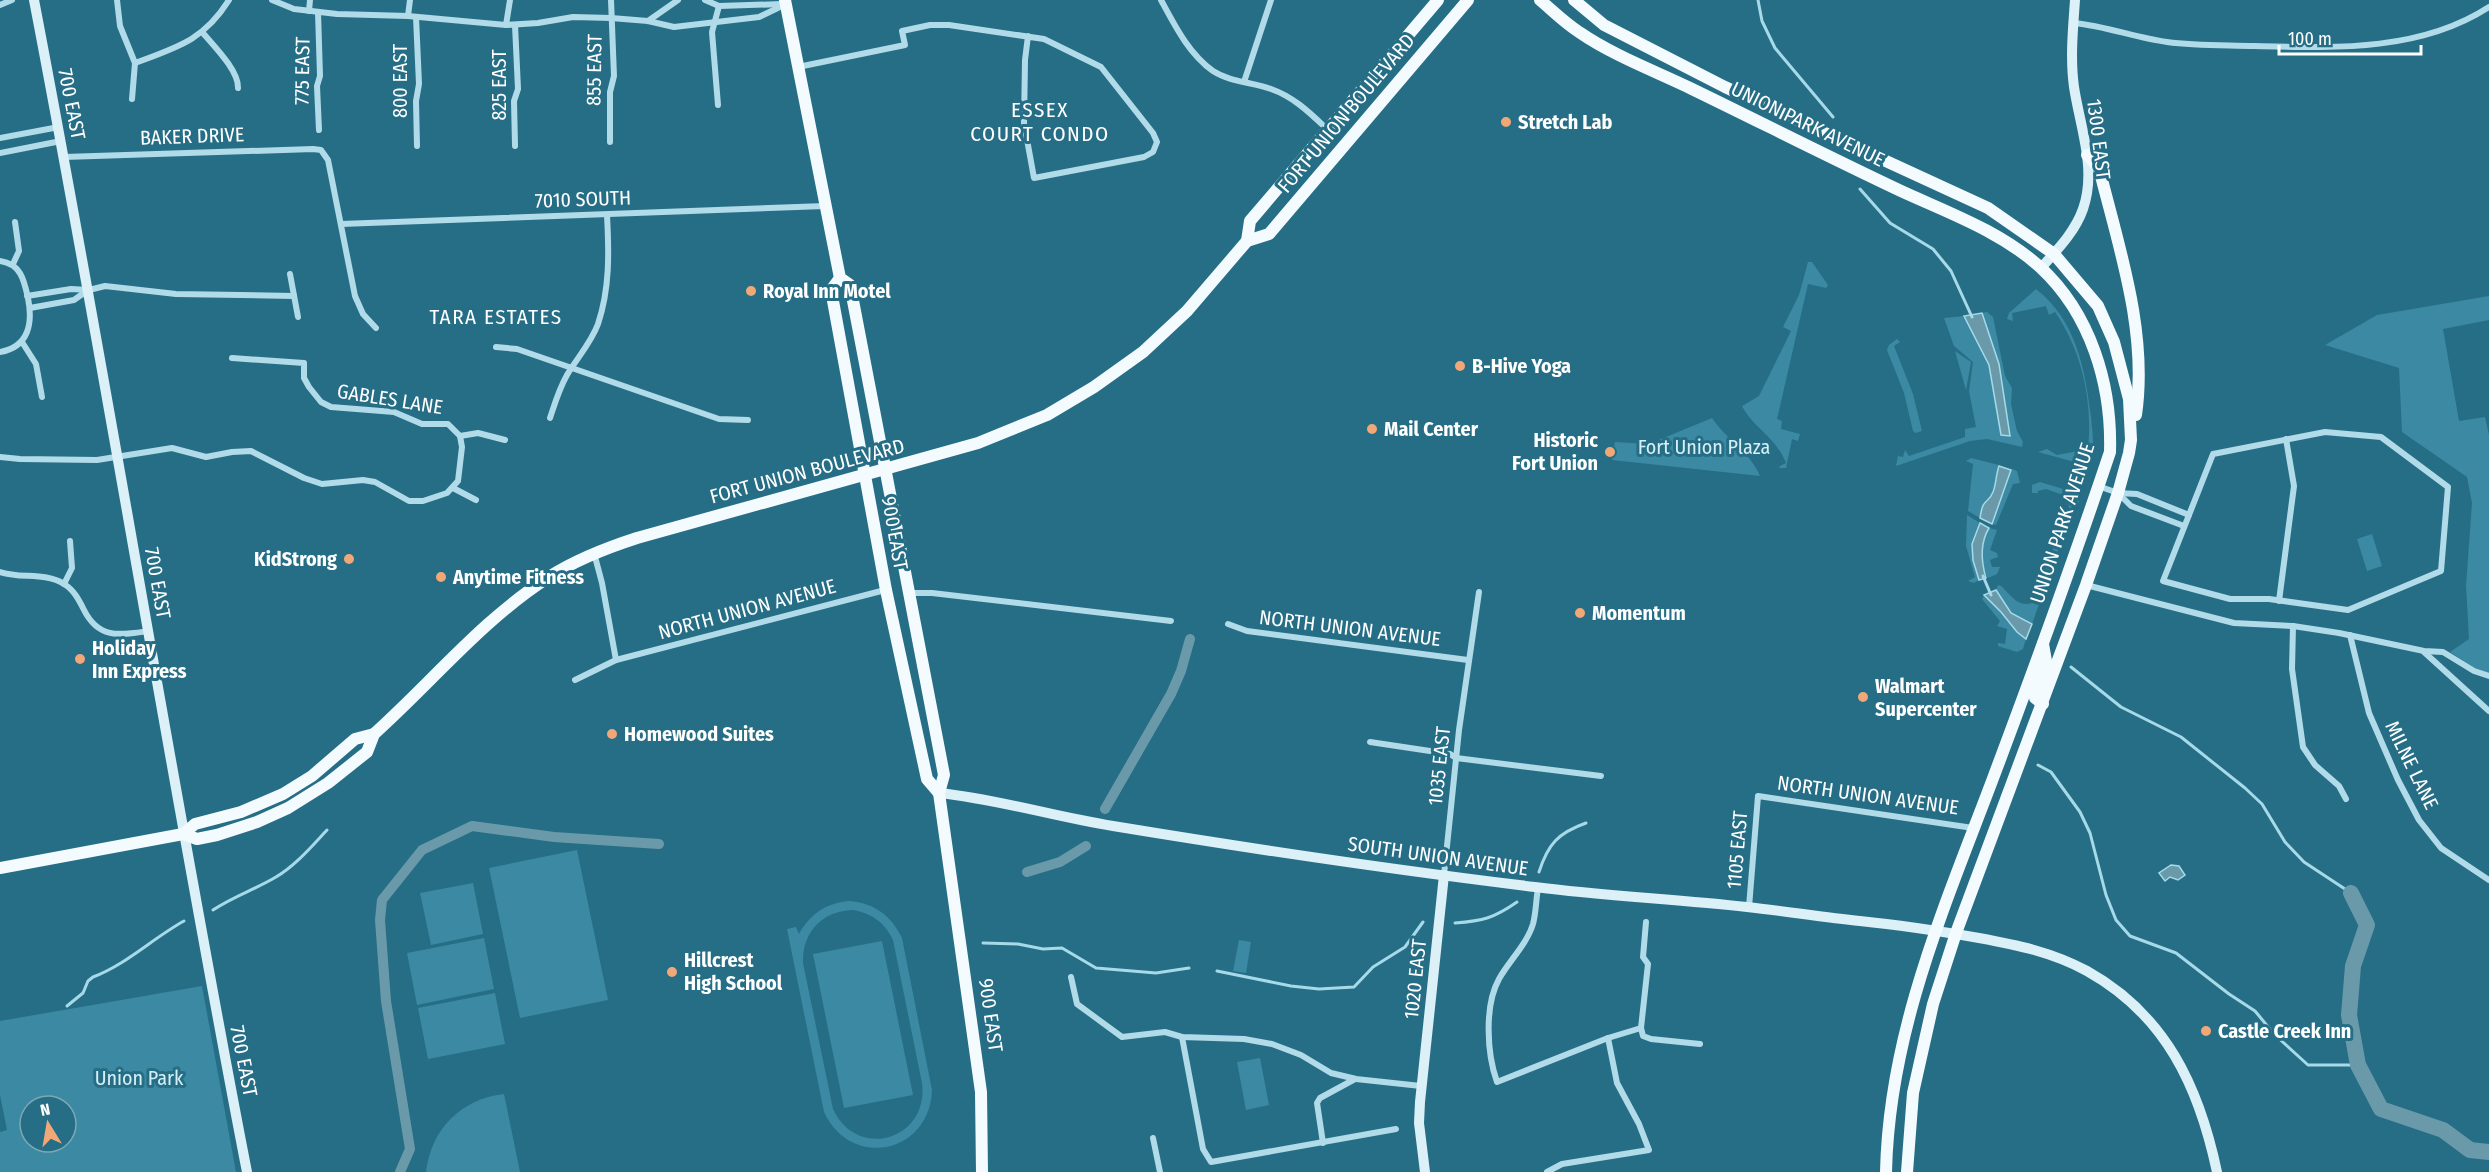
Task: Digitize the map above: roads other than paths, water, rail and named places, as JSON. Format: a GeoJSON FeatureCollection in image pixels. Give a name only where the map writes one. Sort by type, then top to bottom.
{"type":"FeatureCollection","features":[{"type":"Feature","properties":{"kind":"main road"},"geometry":{"type":"LineString","coordinates":[[1428,12],[1433,0]]}},
{"type":"Feature","properties":{"kind":"main road","name":"FORT UNION BOULEVARD"},"geometry":{"type":"LineString","coordinates":[[1247,241],[1250,221],[1438,0]]}},
{"type":"Feature","properties":{"kind":"main road","name":"FORT UNION BOULEVARD"},"geometry":{"type":"LineString","coordinates":[[183,834],[197,839],[257,822],[288,808],[328,783],[367,752],[374,734],[510,606],[548,578],[594,553],[648,535],[865,476],[1000,436],[1047,415],[1077,398],[1119,370],[1166,332],[1247,241],[1269,234],[1468,0]]}},
{"type":"Feature","properties":{"kind":"main road","name":"UNION PARK AVENUE"},"geometry":{"type":"LineString","coordinates":[[1540,0],[1578,32],[1613,52],[1976,224],[2021,252],[2041,268],[2066,297],[2082,322],[2102,371],[2111,419],[2110,452],[2043,643],[1919,976],[1902,1044],[1890,1113],[1886,1172]]}},
{"type":"Feature","properties":{"kind":"main road","name":"UNION PARK AVENUE"},"geometry":{"type":"LineString","coordinates":[[1574,0],[1604,25],[1725,87],[1988,208],[2054,254],[2098,306],[2114,342],[2129,399],[2131,440],[2118,493],[2043,704],[1956,933],[1931,1012],[1917,1072],[1910,1116],[1906,1172]]}},
{"type":"Feature","properties":{"kind":"main road","name":"900 EAST"},"geometry":{"type":"LineString","coordinates":[[786,2],[840,278],[850,285],[944,775],[939,793],[981,1092],[982,1172]]}},
{"type":"Feature","properties":{"kind":"main road"},"geometry":{"type":"LineString","coordinates":[[2087,155],[2098,168],[2125,268],[2133,314],[2138,388],[2131,440]]}},
{"type":"Feature","properties":{"kind":"main road","name":"900 EAST"},"geometry":{"type":"LineString","coordinates":[[840,278],[831,290],[886,590],[927,779],[939,793]]}},
{"type":"Feature","properties":{"kind":"main road"},"geometry":{"type":"LineString","coordinates":[[2043,643],[2046,661],[2035,694],[2035,698],[2043,704]]}},
{"type":"Feature","properties":{"kind":"main road","name":"FORT UNION BOULEVARD"},"geometry":{"type":"LineString","coordinates":[[0,868],[183,834],[195,824],[241,812],[283,794],[312,776],[355,739],[374,734]]}},
{"type":"Feature","properties":{"kind":"street"},"geometry":{"type":"LineString","coordinates":[[0,4],[12,0]]}},
{"type":"Feature","properties":{"kind":"street","name":"700 EAST"},"geometry":{"type":"LineString","coordinates":[[34,0],[89,290],[183,834],[247,1172]]}},
{"type":"Feature","properties":{"kind":"street"},"geometry":{"type":"LineString","coordinates":[[117,0],[120,26],[135,63],[132,99]]}},
{"type":"Feature","properties":{"kind":"street"},"geometry":{"type":"LineString","coordinates":[[135,63],[190,41],[203,33],[229,0]]}},
{"type":"Feature","properties":{"kind":"street"},"geometry":{"type":"LineString","coordinates":[[272,0],[287,6],[318,12],[416,16],[506,25],[573,17],[648,21],[674,27],[759,17],[786,2]]}},
{"type":"Feature","properties":{"kind":"street","name":"775 EAST"},"geometry":{"type":"LineString","coordinates":[[309,11],[310,0]]}},
{"type":"Feature","properties":{"kind":"street","name":"800 EAST"},"geometry":{"type":"LineString","coordinates":[[408,16],[410,0]]}},
{"type":"Feature","properties":{"kind":"street","name":"825 EAST"},"geometry":{"type":"LineString","coordinates":[[506,25],[510,0]]}},
{"type":"Feature","properties":{"kind":"street","name":"855 EAST"},"geometry":{"type":"LineString","coordinates":[[610,0],[614,76],[609,92],[610,142]]}},
{"type":"Feature","properties":{"kind":"street"},"geometry":{"type":"LineString","coordinates":[[648,21],[678,0]]}},
{"type":"Feature","properties":{"kind":"street"},"geometry":{"type":"LineString","coordinates":[[705,0],[720,6],[786,2]]}},
{"type":"Feature","properties":{"kind":"street"},"geometry":{"type":"LineString","coordinates":[[1161,0],[1175,27],[1201,61],[1214,71],[1292,98],[1327,129]]}},
{"type":"Feature","properties":{"kind":"street"},"geometry":{"type":"LineString","coordinates":[[1244,82],[1271,0]]}},
{"type":"Feature","properties":{"kind":"street","name":"1300 EAST"},"geometry":{"type":"LineString","coordinates":[[2041,268],[2070,234],[2084,208],[2089,177],[2073,73],[2075,0]]}},
{"type":"Feature","properties":{"kind":"street"},"geometry":{"type":"LineString","coordinates":[[718,105],[713,23],[720,6]]}},
{"type":"Feature","properties":{"kind":"street"},"geometry":{"type":"LineString","coordinates":[[2074,22],[2098,25],[2170,42],[2355,47],[2439,31],[2472,18],[2489,7]]}},
{"type":"Feature","properties":{"kind":"street","name":"775 EAST"},"geometry":{"type":"LineString","coordinates":[[318,12],[320,76],[317,86],[318,130]]}},
{"type":"Feature","properties":{"kind":"street","name":"800 EAST"},"geometry":{"type":"LineString","coordinates":[[416,16],[419,84],[416,101],[417,146]]}},
{"type":"Feature","properties":{"kind":"street","name":"825 EAST"},"geometry":{"type":"LineString","coordinates":[[515,25],[518,89],[514,101],[515,146]]}},
{"type":"Feature","properties":{"kind":"street"},"geometry":{"type":"LineString","coordinates":[[798,67],[905,45],[902,31],[930,25],[948,26],[1028,36],[1044,39],[1101,67],[1153,133],[1157,141],[1153,152],[1144,158],[1034,178],[1024,123],[1025,60],[1028,36]]}},
{"type":"Feature","properties":{"kind":"street"},"geometry":{"type":"LineString","coordinates":[[203,33],[234,71],[239,82],[238,88]]}},
{"type":"Feature","properties":{"kind":"street"},"geometry":{"type":"LineString","coordinates":[[0,138],[59,127]]}},
{"type":"Feature","properties":{"kind":"street"},"geometry":{"type":"LineString","coordinates":[[0,153],[61,141]]}},
{"type":"Feature","properties":{"kind":"street","name":"BAKER DRIVE"},"geometry":{"type":"LineString","coordinates":[[64,157],[321,150],[328,160],[341,224]]}},
{"type":"Feature","properties":{"kind":"street","name":"7010 SOUTH"},"geometry":{"type":"LineString","coordinates":[[341,224],[825,206]]}},
{"type":"Feature","properties":{"kind":"street"},"geometry":{"type":"LineString","coordinates":[[550,418],[556,398],[571,369],[588,344],[601,310],[607,287],[609,263],[607,215]]}},
{"type":"Feature","properties":{"kind":"street"},"geometry":{"type":"LineString","coordinates":[[13,264],[19,251],[15,222]]}},
{"type":"Feature","properties":{"kind":"street"},"geometry":{"type":"LineString","coordinates":[[341,224],[358,305],[376,328]]}},
{"type":"Feature","properties":{"kind":"street"},"geometry":{"type":"LineString","coordinates":[[0,261],[13,264],[22,275],[30,308],[31,325],[22,342],[13,349],[0,352]]}},
{"type":"Feature","properties":{"kind":"street"},"geometry":{"type":"LineString","coordinates":[[290,274],[298,317]]}},
{"type":"Feature","properties":{"kind":"street"},"geometry":{"type":"LineString","coordinates":[[27,296],[72,289],[89,290],[105,286],[176,294],[294,296]]}},
{"type":"Feature","properties":{"kind":"street"},"geometry":{"type":"LineString","coordinates":[[30,308],[74,300],[89,290]]}},
{"type":"Feature","properties":{"kind":"street"},"geometry":{"type":"LineString","coordinates":[[22,342],[36,364],[42,397]]}},
{"type":"Feature","properties":{"kind":"street"},"geometry":{"type":"LineString","coordinates":[[496,347],[518,349],[719,419],[748,420]]}},
{"type":"Feature","properties":{"kind":"street","name":"GABLES LANE"},"geometry":{"type":"LineString","coordinates":[[232,358],[304,363],[304,378],[309,387],[321,402],[331,407],[394,412],[422,424],[448,424],[460,436],[462,447],[460,474],[453,488]]}},
{"type":"Feature","properties":{"kind":"street"},"geometry":{"type":"LineString","coordinates":[[2325,432],[2381,437],[2448,487],[2441,572],[2348,610],[2279,601],[2230,599],[2163,582],[2213,454],[2286,439],[2325,432]]}},
{"type":"Feature","properties":{"kind":"street","name":"GABLES LANE"},"geometry":{"type":"LineString","coordinates":[[460,436],[478,433],[505,440]]}},
{"type":"Feature","properties":{"kind":"street"},"geometry":{"type":"LineString","coordinates":[[2279,601],[2294,486],[2286,439]]}},
{"type":"Feature","properties":{"kind":"street"},"geometry":{"type":"LineString","coordinates":[[0,457],[97,460],[172,448],[206,457],[232,452],[251,452],[260,454],[304,478],[322,483],[363,480],[375,483],[409,501],[423,501],[438,497],[453,488],[476,500]]}},
{"type":"Feature","properties":{"kind":"street"},"geometry":{"type":"LineString","coordinates":[[2098,486],[2118,493],[2137,494],[2188,514]]}},
{"type":"Feature","properties":{"kind":"street"},"geometry":{"type":"LineString","coordinates":[[2118,493],[2131,506],[2184,526]]}},
{"type":"Feature","properties":{"kind":"street"},"geometry":{"type":"LineString","coordinates":[[64,584],[72,568],[70,542]]}},
{"type":"Feature","properties":{"kind":"street"},"geometry":{"type":"LineString","coordinates":[[594,553],[616,660]]}},
{"type":"Feature","properties":{"kind":"street"},"geometry":{"type":"LineString","coordinates":[[0,572],[11,576],[52,578],[64,584],[79,600],[91,623],[100,630],[126,634],[149,631]]}},
{"type":"Feature","properties":{"kind":"street"},"geometry":{"type":"LineString","coordinates":[[2086,585],[2220,620],[2293,626],[2350,635],[2424,651],[2443,652],[2474,671],[2489,676]]}},
{"type":"Feature","properties":{"kind":"street","name":"NORTH UNION AVENUE"},"geometry":{"type":"LineString","coordinates":[[575,680],[616,660],[886,590]]}},
{"type":"Feature","properties":{"kind":"street","name":"1035 EAST"},"geometry":{"type":"LineString","coordinates":[[1444,875],[1468,660],[1479,592]]}},
{"type":"Feature","properties":{"kind":"street"},"geometry":{"type":"LineString","coordinates":[[908,593],[932,593],[1171,621]]}},
{"type":"Feature","properties":{"kind":"street","name":"NORTH UNION AVENUE"},"geometry":{"type":"LineString","coordinates":[[1228,624],[1247,631],[1468,660]]}},
{"type":"Feature","properties":{"kind":"street"},"geometry":{"type":"LineString","coordinates":[[2293,626],[2292,669],[2303,747],[2315,765],[2340,786],[2346,799]]}},
{"type":"Feature","properties":{"kind":"street","name":"MILNE LANE"},"geometry":{"type":"LineString","coordinates":[[2350,635],[2369,713],[2398,780],[2420,819],[2441,848],[2489,880]]}},
{"type":"Feature","properties":{"kind":"street"},"geometry":{"type":"LineString","coordinates":[[2424,651],[2489,711]]}},
{"type":"Feature","properties":{"kind":"street"},"geometry":{"type":"LineString","coordinates":[[1371,742],[1450,754],[1456,758],[1601,776]]}},
{"type":"Feature","properties":{"kind":"street","name":"SOUTH UNION AVENUE"},"geometry":{"type":"LineString","coordinates":[[939,793],[965,796],[1109,825],[1444,875],[1538,888],[1749,907],[1935,929],[2016,944],[2056,956],[2101,979],[2137,1008],[2172,1049],[2189,1080],[2206,1124],[2217,1172]]}},
{"type":"Feature","properties":{"kind":"street","name":"NORTH UNION AVENUE"},"geometry":{"type":"LineString","coordinates":[[1758,796],[1974,828]]}},
{"type":"Feature","properties":{"kind":"street","name":"1105 EAST"},"geometry":{"type":"LineString","coordinates":[[1749,907],[1758,796]]}},
{"type":"Feature","properties":{"kind":"street","name":"1020 EAST"},"geometry":{"type":"LineString","coordinates":[[1425,1172],[1419,1123],[1421,1086],[1444,875]]}},
{"type":"Feature","properties":{"kind":"street"},"geometry":{"type":"LineString","coordinates":[[1538,888],[1533,925],[1498,981],[1493,994],[1489,1048],[1497,1082],[1608,1038],[1641,1029]]}},
{"type":"Feature","properties":{"kind":"street"},"geometry":{"type":"LineString","coordinates":[[1646,922],[1643,957],[1648,964],[1641,1029],[1644,1036],[1651,1039],[1701,1044]]}},
{"type":"Feature","properties":{"kind":"street"},"geometry":{"type":"LineString","coordinates":[[1071,977],[1077,1004],[1122,1037],[1166,1032],[1182,1037],[1235,1038],[1272,1044],[1301,1055],[1331,1073],[1356,1079],[1421,1086]]}},
{"type":"Feature","properties":{"kind":"street"},"geometry":{"type":"LineString","coordinates":[[1182,1037],[1203,1149],[1211,1162],[1396,1129]]}},
{"type":"Feature","properties":{"kind":"street"},"geometry":{"type":"LineString","coordinates":[[1547,1172],[1562,1164],[1579,1160],[1649,1150],[1639,1124],[1617,1083],[1608,1038]]}},
{"type":"Feature","properties":{"kind":"street"},"geometry":{"type":"LineString","coordinates":[[1323,1143],[1317,1104],[1320,1098],[1356,1079]]}},
{"type":"Feature","properties":{"kind":"street"},"geometry":{"type":"LineString","coordinates":[[1153,1138],[1160,1172]]}},
{"type":"Feature","properties":{"kind":"waterway"},"geometry":{"type":"LineString","coordinates":[[1758,0],[1762,21],[1775,48],[1833,117]]}},
{"type":"Feature","properties":{"kind":"waterway"},"geometry":{"type":"LineString","coordinates":[[1860,189],[1890,223],[1933,249],[1951,271],[1972,317]]}},
{"type":"Feature","properties":{"kind":"waterway"},"geometry":{"type":"LineString","coordinates":[[1983,576],[1991,595]]}},
{"type":"Feature","properties":{"kind":"waterway"},"geometry":{"type":"LineString","coordinates":[[1105,809],[1171,694],[1181,671],[1190,639]]}},
{"type":"Feature","properties":{"kind":"waterway"},"geometry":{"type":"LineString","coordinates":[[2071,667],[2121,707],[2181,737],[2245,788],[2262,804],[2285,842],[2304,862],[2351,893]]}},
{"type":"Feature","properties":{"kind":"waterway"},"geometry":{"type":"LineString","coordinates":[[2038,765],[2051,772],[2080,812],[2090,833],[2106,895],[2116,920],[2130,936],[2176,953],[2255,1011],[2274,1034],[2308,1065],[2358,1065]]}},
{"type":"Feature","properties":{"kind":"waterway"},"geometry":{"type":"LineString","coordinates":[[1539,872],[1546,854],[1555,841],[1568,831],[1586,823]]}},
{"type":"Feature","properties":{"kind":"waterway"},"geometry":{"type":"LineString","coordinates":[[400,1172],[410,1149],[386,1001],[380,920],[382,900],[422,850],[472,826],[554,837],[659,844]]}},
{"type":"Feature","properties":{"kind":"waterway"},"geometry":{"type":"LineString","coordinates":[[213,910],[283,872],[327,830]]}},
{"type":"Feature","properties":{"kind":"waterway"},"geometry":{"type":"LineString","coordinates":[[1027,872],[1060,862],[1086,846]]}},
{"type":"Feature","properties":{"kind":"waterway"},"geometry":{"type":"LineString","coordinates":[[2351,893],[2367,925],[2353,966],[2349,1015],[2358,1065],[2381,1109],[2443,1130],[2470,1150],[2489,1152]]}},
{"type":"Feature","properties":{"kind":"waterway"},"geometry":{"type":"LineString","coordinates":[[1455,923],[1488,918],[1517,902]]}},
{"type":"Feature","properties":{"kind":"waterway"},"geometry":{"type":"LineString","coordinates":[[67,1006],[83,993],[88,981],[93,977],[129,958],[184,921]]}},
{"type":"Feature","properties":{"kind":"waterway"},"geometry":{"type":"LineString","coordinates":[[1217,971],[1291,986],[1319,989],[1354,987],[1373,967],[1405,947],[1423,922]]}},
{"type":"Feature","properties":{"kind":"waterway"},"geometry":{"type":"LineString","coordinates":[[983,943],[1018,944],[1043,949],[1062,948],[1096,968],[1156,973],[1189,968]]}},
{"type":"Feature","properties":{"kind":"place","name":"Stretch Lab"},"geometry":{"type":"Point","coordinates":[1506,122]}},
{"type":"Feature","properties":{"kind":"place","name":"Royal Inn Motel"},"geometry":{"type":"Point","coordinates":[751,291]}},
{"type":"Feature","properties":{"kind":"place","name":"B-Hive Yoga"},"geometry":{"type":"Point","coordinates":[1460,366]}},
{"type":"Feature","properties":{"kind":"place","name":"Mail Center"},"geometry":{"type":"Point","coordinates":[1372,429]}},
{"type":"Feature","properties":{"kind":"place","name":"Historic Fort Union"},"geometry":{"type":"Point","coordinates":[1610,452]}},
{"type":"Feature","properties":{"kind":"place","name":"KidStrong"},"geometry":{"type":"Point","coordinates":[349,559]}},
{"type":"Feature","properties":{"kind":"place","name":"Anytime Fitness"},"geometry":{"type":"Point","coordinates":[441,577]}},
{"type":"Feature","properties":{"kind":"place","name":"Momentum"},"geometry":{"type":"Point","coordinates":[1580,613]}},
{"type":"Feature","properties":{"kind":"place","name":"Holiday Inn Express"},"geometry":{"type":"Point","coordinates":[80,659]}},
{"type":"Feature","properties":{"kind":"place","name":"Walmart Supercenter"},"geometry":{"type":"Point","coordinates":[1863,697]}},
{"type":"Feature","properties":{"kind":"place","name":"Homewood Suites"},"geometry":{"type":"Point","coordinates":[612,734]}},
{"type":"Feature","properties":{"kind":"place","name":"Hillcrest High School"},"geometry":{"type":"Point","coordinates":[672,972]}},
{"type":"Feature","properties":{"kind":"place","name":"Castle Creek Inn"},"geometry":{"type":"Point","coordinates":[2206,1031]}},
{"type":"Feature","properties":{"kind":"district","name":"ESSEX COURT CONDO"},"geometry":{"type":"Point","coordinates":[1040,122]}},
{"type":"Feature","properties":{"kind":"district","name":"TARA ESTATES"},"geometry":{"type":"Point","coordinates":[496,317]}},
{"type":"Feature","properties":{"kind":"park label","name":"Fort Union Plaza"},"geometry":{"type":"Point","coordinates":[1704,447]}},
{"type":"Feature","properties":{"kind":"park label","name":"Union Park"},"geometry":{"type":"Point","coordinates":[139,1078]}}]}
